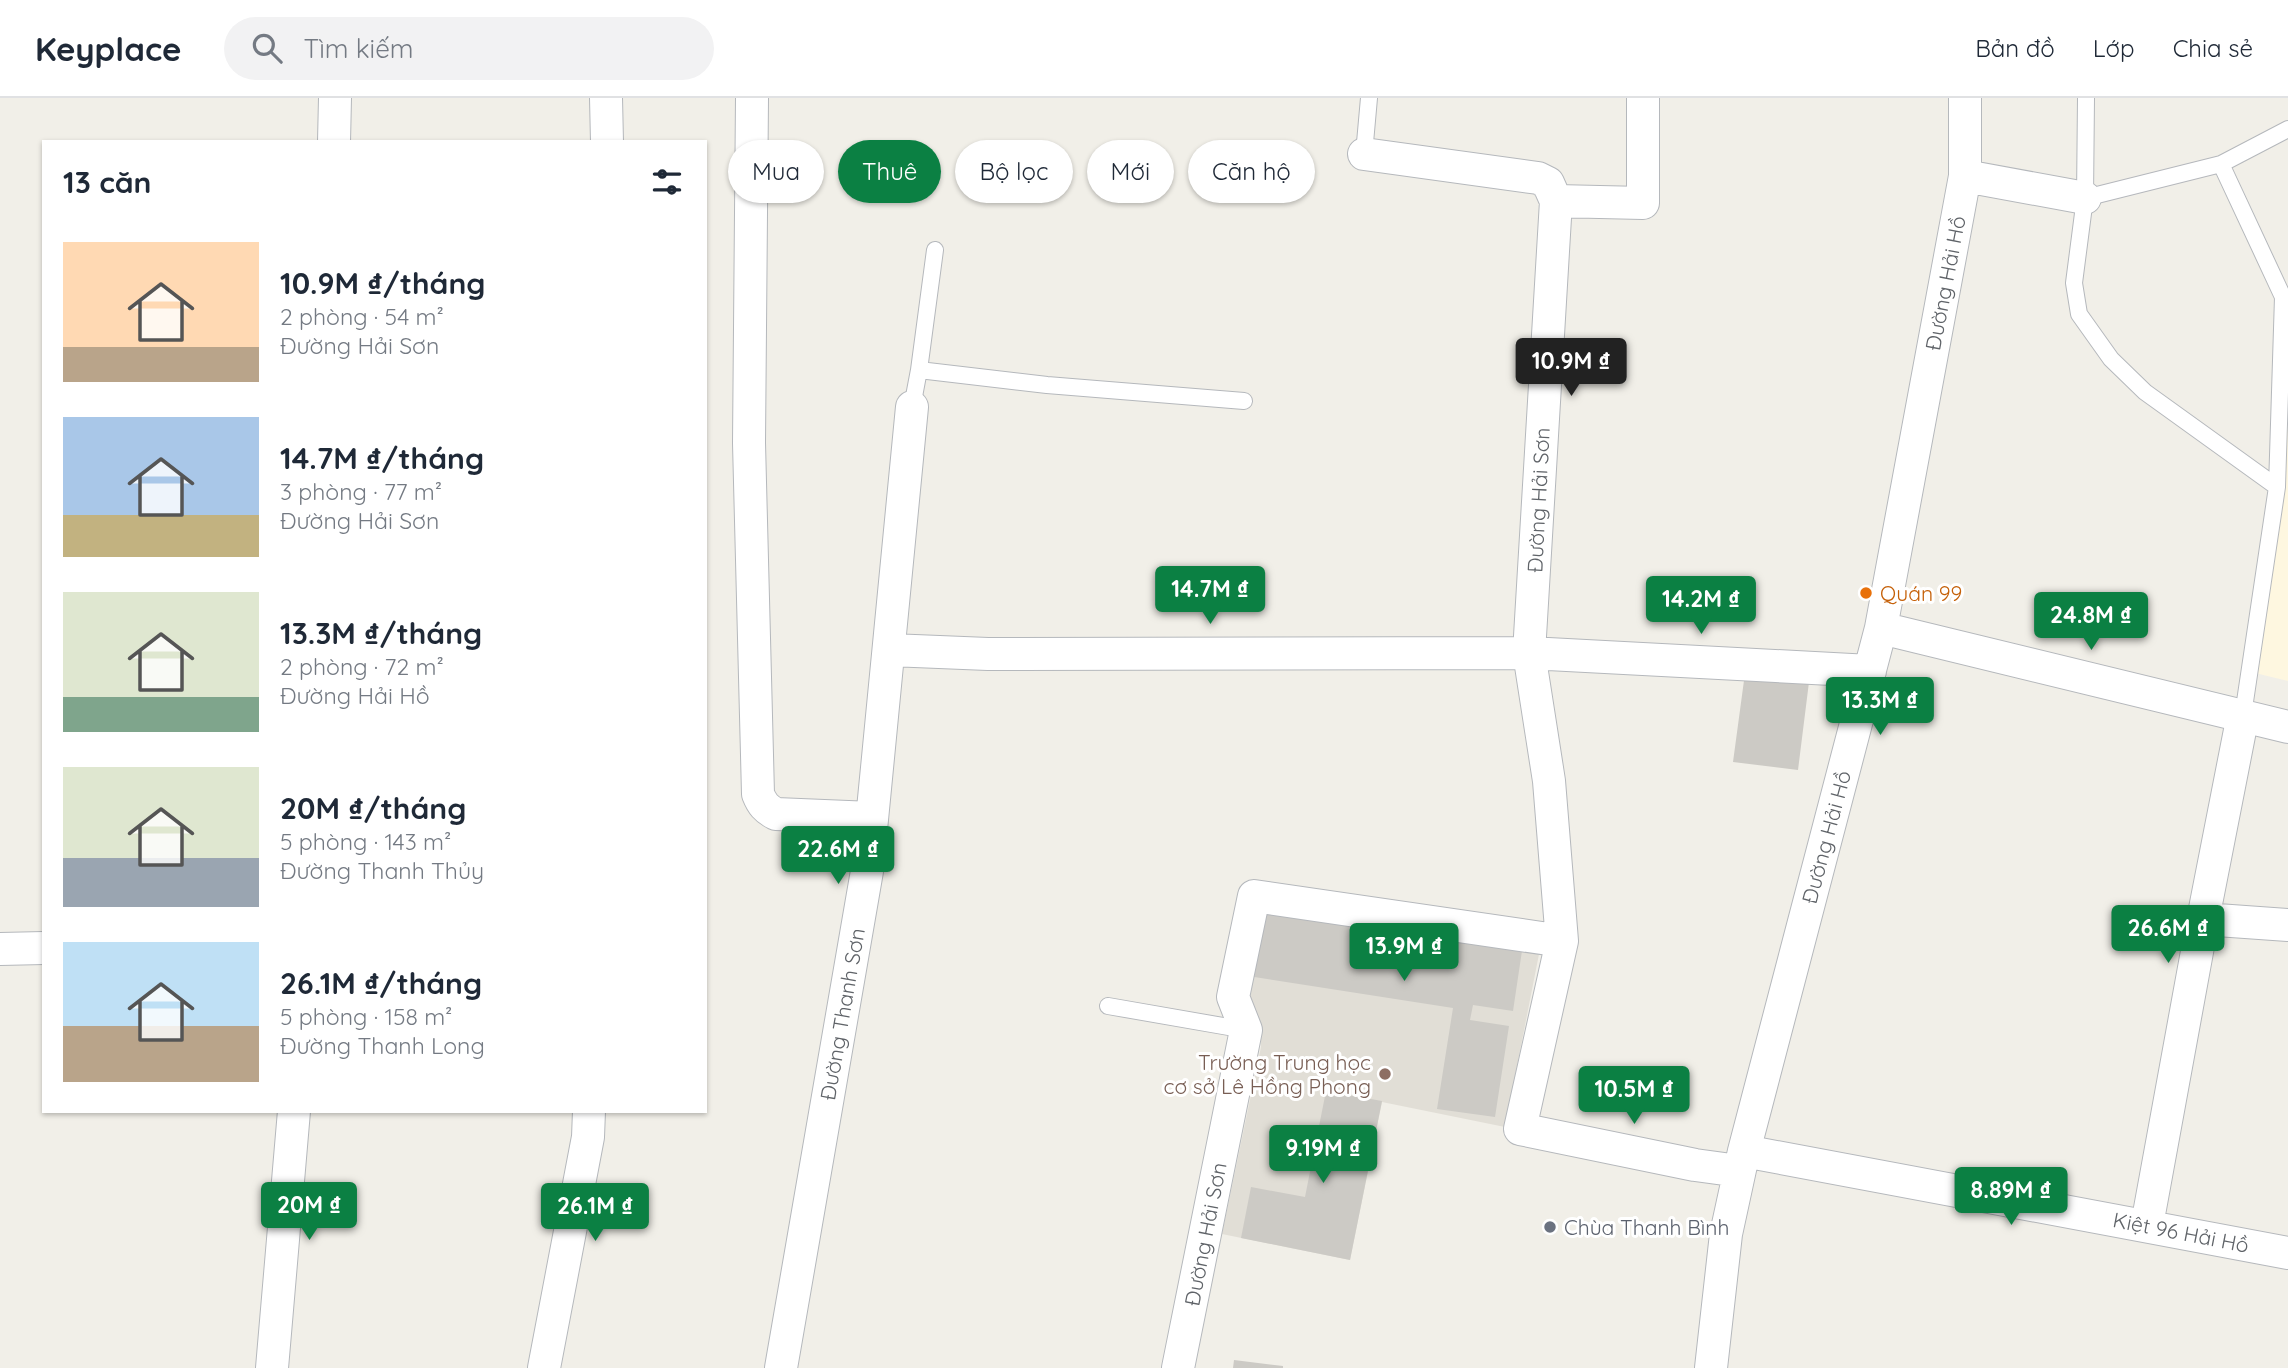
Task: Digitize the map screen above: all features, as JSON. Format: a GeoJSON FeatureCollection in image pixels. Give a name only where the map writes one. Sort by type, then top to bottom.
{"type":"FeatureCollection","features":[{"type":"Feature","properties":{"kind":"street"},"geometry":{"type":"LineString","coordinates":[[334,140],[335,98]]}},
{"type":"Feature","properties":{"kind":"street"},"geometry":{"type":"LineString","coordinates":[[606,98],[607,140]]}},
{"type":"Feature","properties":{"kind":"street"},"geometry":{"type":"LineString","coordinates":[[752,98],[749,443],[758,794],[768,810],[776,814],[872,818]]}},
{"type":"Feature","properties":{"kind":"street"},"geometry":{"type":"LineString","coordinates":[[1364,154],[1538,178],[1548,183],[1556,201],[1643,203],[1643,98]]}},
{"type":"Feature","properties":{"kind":"street","name":"Đường Hải Hồ"},"geometry":{"type":"LineString","coordinates":[[1711,1368],[1726,1234],[1741,1161],[1881,628],[1965,176],[1965,98]]}},
{"type":"Feature","properties":{"kind":"street"},"geometry":{"type":"LineString","coordinates":[[1965,176],[2085,198]]}},
{"type":"Feature","properties":{"kind":"street","name":"Đường Hải Sơn"},"geometry":{"type":"LineString","coordinates":[[1556,201],[1529,653],[1549,780],[1562,940]]}},
{"type":"Feature","properties":{"kind":"street","name":"Đường Thanh Sơn"},"geometry":{"type":"LineString","coordinates":[[781,1368],[867,871],[912,407]]}},
{"type":"Feature","properties":{"kind":"street"},"geometry":{"type":"LineString","coordinates":[[1881,628],[2288,727]]}},
{"type":"Feature","properties":{"kind":"street"},"geometry":{"type":"LineString","coordinates":[[890,650],[988,653],[1529,653],[1870,671]]}},
{"type":"Feature","properties":{"kind":"street"},"geometry":{"type":"LineString","coordinates":[[2147,1225],[2243,716]]}},
{"type":"Feature","properties":{"kind":"street"},"geometry":{"type":"LineString","coordinates":[[1246,1030],[1233,997],[1254,896],[1562,940]]}},
{"type":"Feature","properties":{"kind":"street"},"geometry":{"type":"LineString","coordinates":[[2203,919],[2288,925]]}},
{"type":"Feature","properties":{"kind":"street","name":"Kiệt 96 Hải Hồ"},"geometry":{"type":"LineString","coordinates":[[1562,940],[1520,1129],[1695,1165],[1741,1161],[2147,1225],[2288,1253]]}},
{"type":"Feature","properties":{"kind":"street"},"geometry":{"type":"LineString","coordinates":[[0,949],[42,948]]}},
{"type":"Feature","properties":{"kind":"street","name":"Đường Hải Sơn"},"geometry":{"type":"LineString","coordinates":[[1178,1368],[1246,1030]]}},
{"type":"Feature","properties":{"kind":"street"},"geometry":{"type":"LineString","coordinates":[[272,1368],[294,1113]]}},
{"type":"Feature","properties":{"kind":"street"},"geometry":{"type":"LineString","coordinates":[[544,1368],[588,1137],[589,1113]]}},
{"type":"Feature","properties":{"kind":"lane"},"geometry":{"type":"LineString","coordinates":[[1364,154],[1369,98]]}},
{"type":"Feature","properties":{"kind":"lane"},"geometry":{"type":"LineString","coordinates":[[2086,98],[2085,198],[2074,282],[2079,314],[2110,359],[2145,392],[2277,487]]}},
{"type":"Feature","properties":{"kind":"lane"},"geometry":{"type":"LineString","coordinates":[[2085,198],[2221,164],[2288,129]]}},
{"type":"Feature","properties":{"kind":"lane"},"geometry":{"type":"LineString","coordinates":[[2221,164],[2283,297],[2277,487],[2243,716]]}},
{"type":"Feature","properties":{"kind":"lane"},"geometry":{"type":"LineString","coordinates":[[912,407],[935,250]]}},
{"type":"Feature","properties":{"kind":"lane"},"geometry":{"type":"LineString","coordinates":[[919,370],[1047,385],[1244,401]]}},
{"type":"Feature","properties":{"kind":"lane"},"geometry":{"type":"LineString","coordinates":[[1108,1006],[1246,1030]]}},
{"type":"Feature","properties":{"kind":"shaded area"},"geometry":{"type":"Polygon","coordinates":[[[2288,405],[2288,681],[2255,673],[2288,405]]]}},
{"type":"Feature","properties":{"kind":"shaded area","name":"Trường Trung học cơ sở Lê Hồng Phong"},"geometry":{"type":"Polygon","coordinates":[[[1540,949],[1505,1127],[1382,1102],[1350,1260],[1222,1234],[1261,1047],[1260,1021],[1246,997],[1248,976],[1540,949]]]}},
{"type":"Feature","properties":{"kind":"building"},"geometry":{"type":"Polygon","coordinates":[[[1745,673],[1809,682],[1798,770],[1733,762],[1745,673]]]}},
{"type":"Feature","properties":{"kind":"building"},"geometry":{"type":"Polygon","coordinates":[[[1259,904],[1523,944],[1513,1011],[1473,1005],[1470,1020],[1509,1026],[1495,1117],[1437,1109],[1453,1008],[1248,976],[1259,904]]]}},
{"type":"Feature","properties":{"kind":"building"},"geometry":{"type":"Polygon","coordinates":[[[1326,1091],[1382,1101],[1350,1260],[1241,1238],[1251,1187],[1305,1197],[1326,1091]]]}},
{"type":"Feature","properties":{"kind":"building"},"geometry":{"type":"Polygon","coordinates":[[[1234,1360],[1283,1366],[1283,1368],[1233,1368],[1234,1360]]]}},
{"type":"Feature","properties":{"kind":"place","name":"Quán 99"},"geometry":{"type":"Point","coordinates":[1866,593]}},
{"type":"Feature","properties":{"kind":"place","name":"Trường Trung học cơ sở Lê Hồng Phong"},"geometry":{"type":"Point","coordinates":[1385,1074]}},
{"type":"Feature","properties":{"kind":"place","name":"Chùa Thanh Bình"},"geometry":{"type":"Point","coordinates":[1550,1227]}}]}
